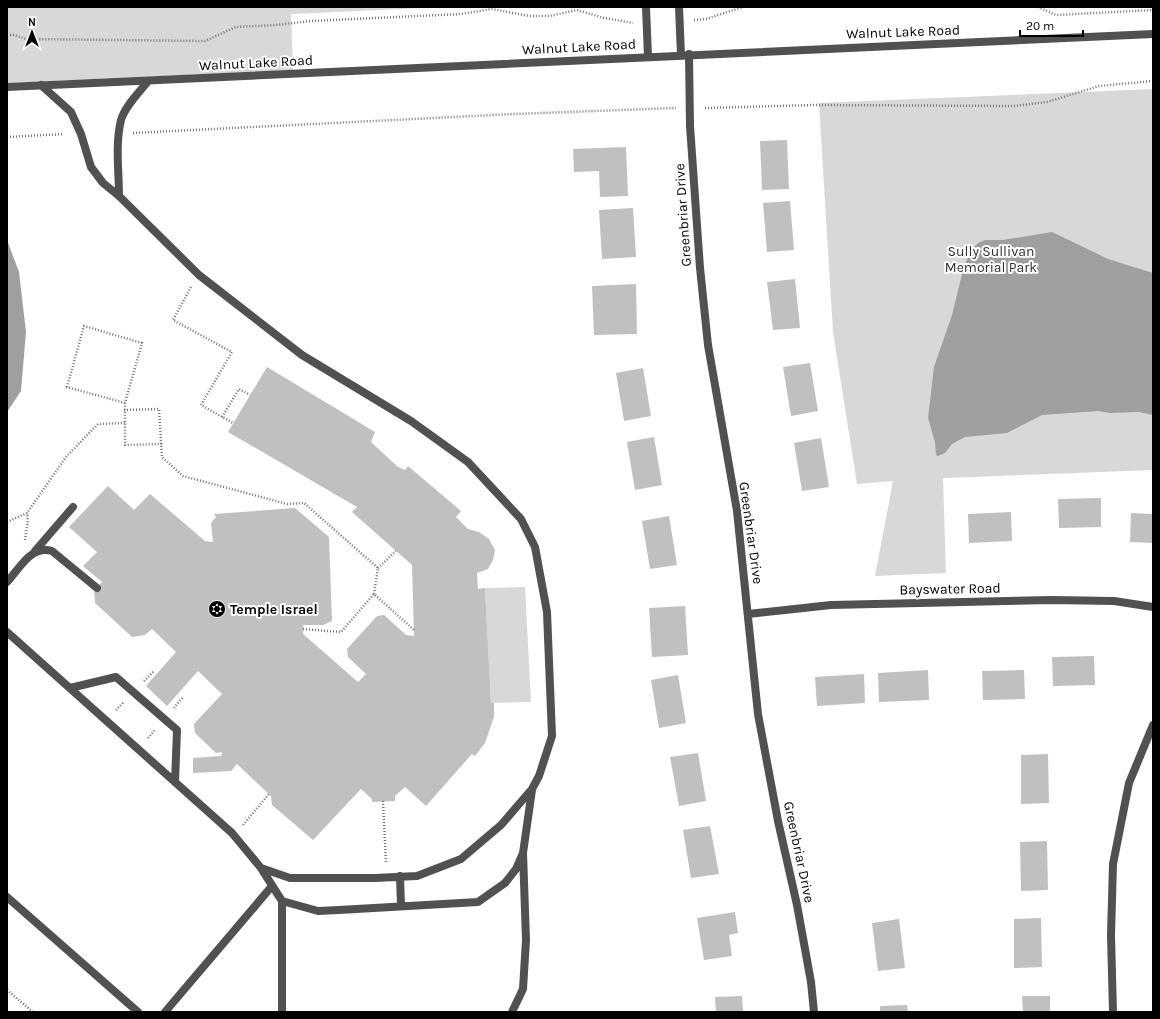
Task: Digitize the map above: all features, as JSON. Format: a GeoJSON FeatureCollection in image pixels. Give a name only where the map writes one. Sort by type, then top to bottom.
{"type":"FeatureCollection","features":[{"type":"Feature","properties":{"kind":"street"},"geometry":{"type":"LineString","coordinates":[[646,7],[648,57]]}},
{"type":"Feature","properties":{"kind":"street","name":"Greenbriar Drive"},"geometry":{"type":"LineString","coordinates":[[678,7],[685,55],[690,108],[700,268],[708,345],[737,511],[758,714],[778,821],[798,905],[811,982],[814,1012]]}},
{"type":"Feature","properties":{"kind":"street","name":"Walnut Lake Road"},"geometry":{"type":"LineString","coordinates":[[7,86],[148,82],[685,55],[1153,34]]}},
{"type":"Feature","properties":{"kind":"street"},"geometry":{"type":"LineString","coordinates":[[120,196],[120,134],[122,120],[129,105],[148,82]]}},
{"type":"Feature","properties":{"kind":"street"},"geometry":{"type":"LineString","coordinates":[[41,85],[71,112],[81,134],[91,167],[103,183],[120,196],[199,275],[302,355],[411,421],[468,462],[521,519],[535,547],[547,612],[552,736],[539,776],[532,789],[501,825],[461,859],[417,876],[290,878],[261,868]]}},
{"type":"Feature","properties":{"kind":"street"},"geometry":{"type":"LineString","coordinates":[[7,582],[73,507]]}},
{"type":"Feature","properties":{"kind":"street"},"geometry":{"type":"LineString","coordinates":[[33,553],[44,549],[52,551],[97,588]]}},
{"type":"Feature","properties":{"kind":"street","name":"Bayswater Road"},"geometry":{"type":"LineString","coordinates":[[748,614],[831,605],[1052,600],[1114,601],[1153,607]]}},
{"type":"Feature","properties":{"kind":"street"},"geometry":{"type":"LineString","coordinates":[[7,632],[234,836],[261,868],[282,901],[282,1012]]}},
{"type":"Feature","properties":{"kind":"street"},"geometry":{"type":"LineString","coordinates":[[70,688],[116,677],[177,730],[175,782]]}},
{"type":"Feature","properties":{"kind":"street"},"geometry":{"type":"LineString","coordinates":[[1113,1012],[1111,935],[1113,864],[1129,783],[1153,725]]}},
{"type":"Feature","properties":{"kind":"street"},"geometry":{"type":"LineString","coordinates":[[512,1012],[523,989],[526,940],[523,853],[532,789]]}},
{"type":"Feature","properties":{"kind":"street"},"geometry":{"type":"LineString","coordinates":[[282,901],[318,911],[478,902],[505,883],[516,869],[523,853]]}},
{"type":"Feature","properties":{"kind":"street"},"geometry":{"type":"LineString","coordinates":[[400,876],[401,906]]}},
{"type":"Feature","properties":{"kind":"street"},"geometry":{"type":"LineString","coordinates":[[165,1012],[272,886]]}},
{"type":"Feature","properties":{"kind":"street"},"geometry":{"type":"LineString","coordinates":[[7,897],[138,1012]]}},
{"type":"Feature","properties":{"kind":"path"},"geometry":{"type":"LineString","coordinates":[[679,22],[706,19],[743,7]]}},
{"type":"Feature","properties":{"kind":"path"},"geometry":{"type":"LineString","coordinates":[[1038,7],[1056,15],[1153,10]]}},
{"type":"Feature","properties":{"kind":"path"},"geometry":{"type":"LineString","coordinates":[[7,35],[14,35],[26,40],[205,40],[236,27],[276,26],[312,21],[461,14],[492,9],[529,16],[550,16],[577,10],[628,23],[647,22]]}},
{"type":"Feature","properties":{"kind":"path"},"geometry":{"type":"LineString","coordinates":[[120,134],[499,114],[690,108],[814,105],[1014,106],[1047,102],[1099,86],[1153,81]]}},
{"type":"Feature","properties":{"kind":"path"},"geometry":{"type":"LineString","coordinates":[[7,137],[81,134]]}},
{"type":"Feature","properties":{"kind":"path"},"geometry":{"type":"LineString","coordinates":[[199,275],[192,284],[173,320],[232,352],[201,405],[233,423]]}},
{"type":"Feature","properties":{"kind":"path"},"geometry":{"type":"LineString","coordinates":[[125,403],[67,387],[84,326],[142,343],[125,403],[125,445],[162,444]]}},
{"type":"Feature","properties":{"kind":"path"},"geometry":{"type":"LineString","coordinates":[[222,417],[239,389],[250,395]]}},
{"type":"Feature","properties":{"kind":"path"},"geometry":{"type":"LineString","coordinates":[[124,410],[159,409],[162,457],[183,476],[287,504],[304,503],[378,568]]}},
{"type":"Feature","properties":{"kind":"path"},"geometry":{"type":"LineString","coordinates":[[7,522],[27,513],[66,457],[98,424],[125,423]]}},
{"type":"Feature","properties":{"kind":"path"},"geometry":{"type":"LineString","coordinates":[[27,513],[28,520],[24,545],[33,553]]}},
{"type":"Feature","properties":{"kind":"path"},"geometry":{"type":"LineString","coordinates":[[303,629],[341,632],[374,594],[378,568],[396,551]]}},
{"type":"Feature","properties":{"kind":"path"},"geometry":{"type":"LineString","coordinates":[[374,594],[414,630]]}},
{"type":"Feature","properties":{"kind":"path"},"geometry":{"type":"LineString","coordinates":[[234,836],[269,794]]}},
{"type":"Feature","properties":{"kind":"path"},"geometry":{"type":"LineString","coordinates":[[383,801],[386,877]]}},
{"type":"Feature","properties":{"kind":"path"},"geometry":{"type":"LineString","coordinates":[[7,990],[33,1012]]}},
{"type":"Feature","properties":{"kind":"green space"},"geometry":{"type":"Polygon","coordinates":[[[7,7],[447,7],[291,14],[293,70],[7,83],[7,7]]]}},
{"type":"Feature","properties":{"kind":"green space","name":"Sully Sullivan Memorial Park"},"geometry":{"type":"Polygon","coordinates":[[[1153,89],[1153,470],[943,478],[946,573],[875,576],[893,481],[857,484],[833,332],[819,103],[1153,89]]]}},
{"type":"Feature","properties":{"kind":"green space"},"geometry":{"type":"Polygon","coordinates":[[[525,587],[531,702],[491,703],[485,588],[525,587]]]}},
{"type":"Feature","properties":{"kind":"shaded area"},"geometry":{"type":"Polygon","coordinates":[[[1052,232],[1108,259],[1153,273],[1153,415],[1139,412],[1109,413],[1099,411],[1042,415],[1007,433],[965,437],[952,444],[945,453],[938,456],[936,455],[935,442],[928,418],[934,367],[952,315],[964,266],[972,249],[978,243],[985,240],[1003,240],[1052,232]]]}},
{"type":"Feature","properties":{"kind":"shaded area"},"geometry":{"type":"Polygon","coordinates":[[[7,240],[19,272],[26,332],[21,391],[7,412],[7,240]]]}},
{"type":"Feature","properties":{"kind":"building"},"geometry":{"type":"Polygon","coordinates":[[[787,140],[789,189],[762,190],[760,141],[787,140]]]}},
{"type":"Feature","properties":{"kind":"building"},"geometry":{"type":"Polygon","coordinates":[[[626,147],[628,196],[600,197],[599,171],[574,172],[573,149],[626,147]]]}},
{"type":"Feature","properties":{"kind":"building"},"geometry":{"type":"Polygon","coordinates":[[[790,201],[794,250],[767,252],[763,203],[790,201]]]}},
{"type":"Feature","properties":{"kind":"building"},"geometry":{"type":"Polygon","coordinates":[[[633,208],[636,257],[602,259],[599,210],[633,208]]]}},
{"type":"Feature","properties":{"kind":"building"},"geometry":{"type":"Polygon","coordinates":[[[795,279],[800,328],[773,330],[767,282],[795,279]]]}},
{"type":"Feature","properties":{"kind":"building"},"geometry":{"type":"Polygon","coordinates":[[[636,284],[637,334],[594,335],[592,286],[636,284]]]}},
{"type":"Feature","properties":{"kind":"building"},"geometry":{"type":"Polygon","coordinates":[[[810,363],[818,411],[791,416],[783,367],[810,363]]]}},
{"type":"Feature","properties":{"kind":"building","name":"Temple Israel"},"geometry":{"type":"Polygon","coordinates":[[[267,367],[375,432],[371,442],[398,467],[405,470],[408,466],[461,511],[456,517],[468,529],[479,532],[489,539],[495,550],[493,560],[488,569],[477,573],[478,589],[485,588],[491,703],[494,703],[494,717],[485,743],[475,756],[472,754],[426,806],[405,787],[395,796],[395,801],[372,802],[372,799],[361,789],[313,840],[272,805],[271,796],[237,764],[231,771],[193,773],[193,758],[221,756],[222,752],[216,753],[195,733],[194,724],[222,694],[198,671],[167,706],[146,686],[176,652],[152,629],[145,635],[132,637],[95,603],[94,590],[102,582],[83,566],[97,552],[69,527],[108,486],[134,510],[150,494],[205,541],[213,542],[211,523],[216,517],[214,514],[295,508],[329,537],[332,621],[323,625],[303,625],[303,634],[358,682],[366,674],[348,657],[347,649],[377,616],[384,615],[406,635],[414,636],[412,565],[352,512],[357,507],[228,432],[267,367]]]}},
{"type":"Feature","properties":{"kind":"building"},"geometry":{"type":"Polygon","coordinates":[[[643,368],[651,416],[624,421],[616,373],[643,368]]]}},
{"type":"Feature","properties":{"kind":"building"},"geometry":{"type":"Polygon","coordinates":[[[654,437],[662,485],[635,490],[627,442],[654,437]]]}},
{"type":"Feature","properties":{"kind":"building"},"geometry":{"type":"Polygon","coordinates":[[[821,438],[829,487],[802,491],[794,443],[821,438]]]}},
{"type":"Feature","properties":{"kind":"building"},"geometry":{"type":"Polygon","coordinates":[[[1101,498],[1101,527],[1059,528],[1058,499],[1101,498]]]}},
{"type":"Feature","properties":{"kind":"building"},"geometry":{"type":"Polygon","coordinates":[[[1011,512],[1012,541],[969,543],[968,514],[1011,512]]]}},
{"type":"Feature","properties":{"kind":"building"},"geometry":{"type":"Polygon","coordinates":[[[1131,513],[1153,514],[1153,543],[1130,542],[1131,513]]]}},
{"type":"Feature","properties":{"kind":"building"},"geometry":{"type":"Polygon","coordinates":[[[669,516],[677,565],[650,569],[642,521],[669,516]]]}},
{"type":"Feature","properties":{"kind":"building"},"geometry":{"type":"Polygon","coordinates":[[[685,606],[688,655],[652,657],[649,608],[685,606]]]}},
{"type":"Feature","properties":{"kind":"building"},"geometry":{"type":"Polygon","coordinates":[[[1094,656],[1095,685],[1053,686],[1052,657],[1094,656]]]}},
{"type":"Feature","properties":{"kind":"building"},"geometry":{"type":"Polygon","coordinates":[[[928,670],[929,700],[879,702],[878,673],[928,670]]]}},
{"type":"Feature","properties":{"kind":"building"},"geometry":{"type":"Polygon","coordinates":[[[1024,670],[1025,699],[983,700],[982,671],[1024,670]]]}},
{"type":"Feature","properties":{"kind":"building"},"geometry":{"type":"Polygon","coordinates":[[[864,674],[865,703],[817,706],[815,677],[864,674]]]}},
{"type":"Feature","properties":{"kind":"building"},"geometry":{"type":"Polygon","coordinates":[[[678,675],[686,723],[659,728],[651,680],[678,675]]]}},
{"type":"Feature","properties":{"kind":"building"},"geometry":{"type":"Polygon","coordinates":[[[698,753],[706,801],[679,806],[670,757],[698,753]]]}},
{"type":"Feature","properties":{"kind":"building"},"geometry":{"type":"Polygon","coordinates":[[[1048,754],[1049,803],[1021,804],[1021,755],[1048,754]]]}},
{"type":"Feature","properties":{"kind":"building"},"geometry":{"type":"Polygon","coordinates":[[[710,826],[719,874],[691,878],[683,830],[710,826]]]}},
{"type":"Feature","properties":{"kind":"building"},"geometry":{"type":"Polygon","coordinates":[[[1047,841],[1048,890],[1021,891],[1020,842],[1047,841]]]}},
{"type":"Feature","properties":{"kind":"building"},"geometry":{"type":"Polygon","coordinates":[[[735,912],[738,933],[729,935],[732,956],[704,960],[697,918],[735,912]]]}},
{"type":"Feature","properties":{"kind":"building"},"geometry":{"type":"Polygon","coordinates":[[[1041,918],[1042,967],[1014,968],[1014,919],[1041,918]]]}},
{"type":"Feature","properties":{"kind":"building"},"geometry":{"type":"Polygon","coordinates":[[[899,919],[905,968],[878,971],[872,923],[899,919]]]}},
{"type":"Feature","properties":{"kind":"building"},"geometry":{"type":"Polygon","coordinates":[[[742,996],[743,1012],[716,1012],[715,997],[742,996]]]}},
{"type":"Feature","properties":{"kind":"building"},"geometry":{"type":"Polygon","coordinates":[[[1022,996],[1050,996],[1050,1012],[1023,1012],[1022,996]]]}},
{"type":"Feature","properties":{"kind":"building"},"geometry":{"type":"Polygon","coordinates":[[[907,1005],[908,1012],[880,1012],[880,1006],[907,1005]]]}},
{"type":"Feature","properties":{"kind":"place","name":"Temple Israel"},"geometry":{"type":"Point","coordinates":[217,609]}}]}
